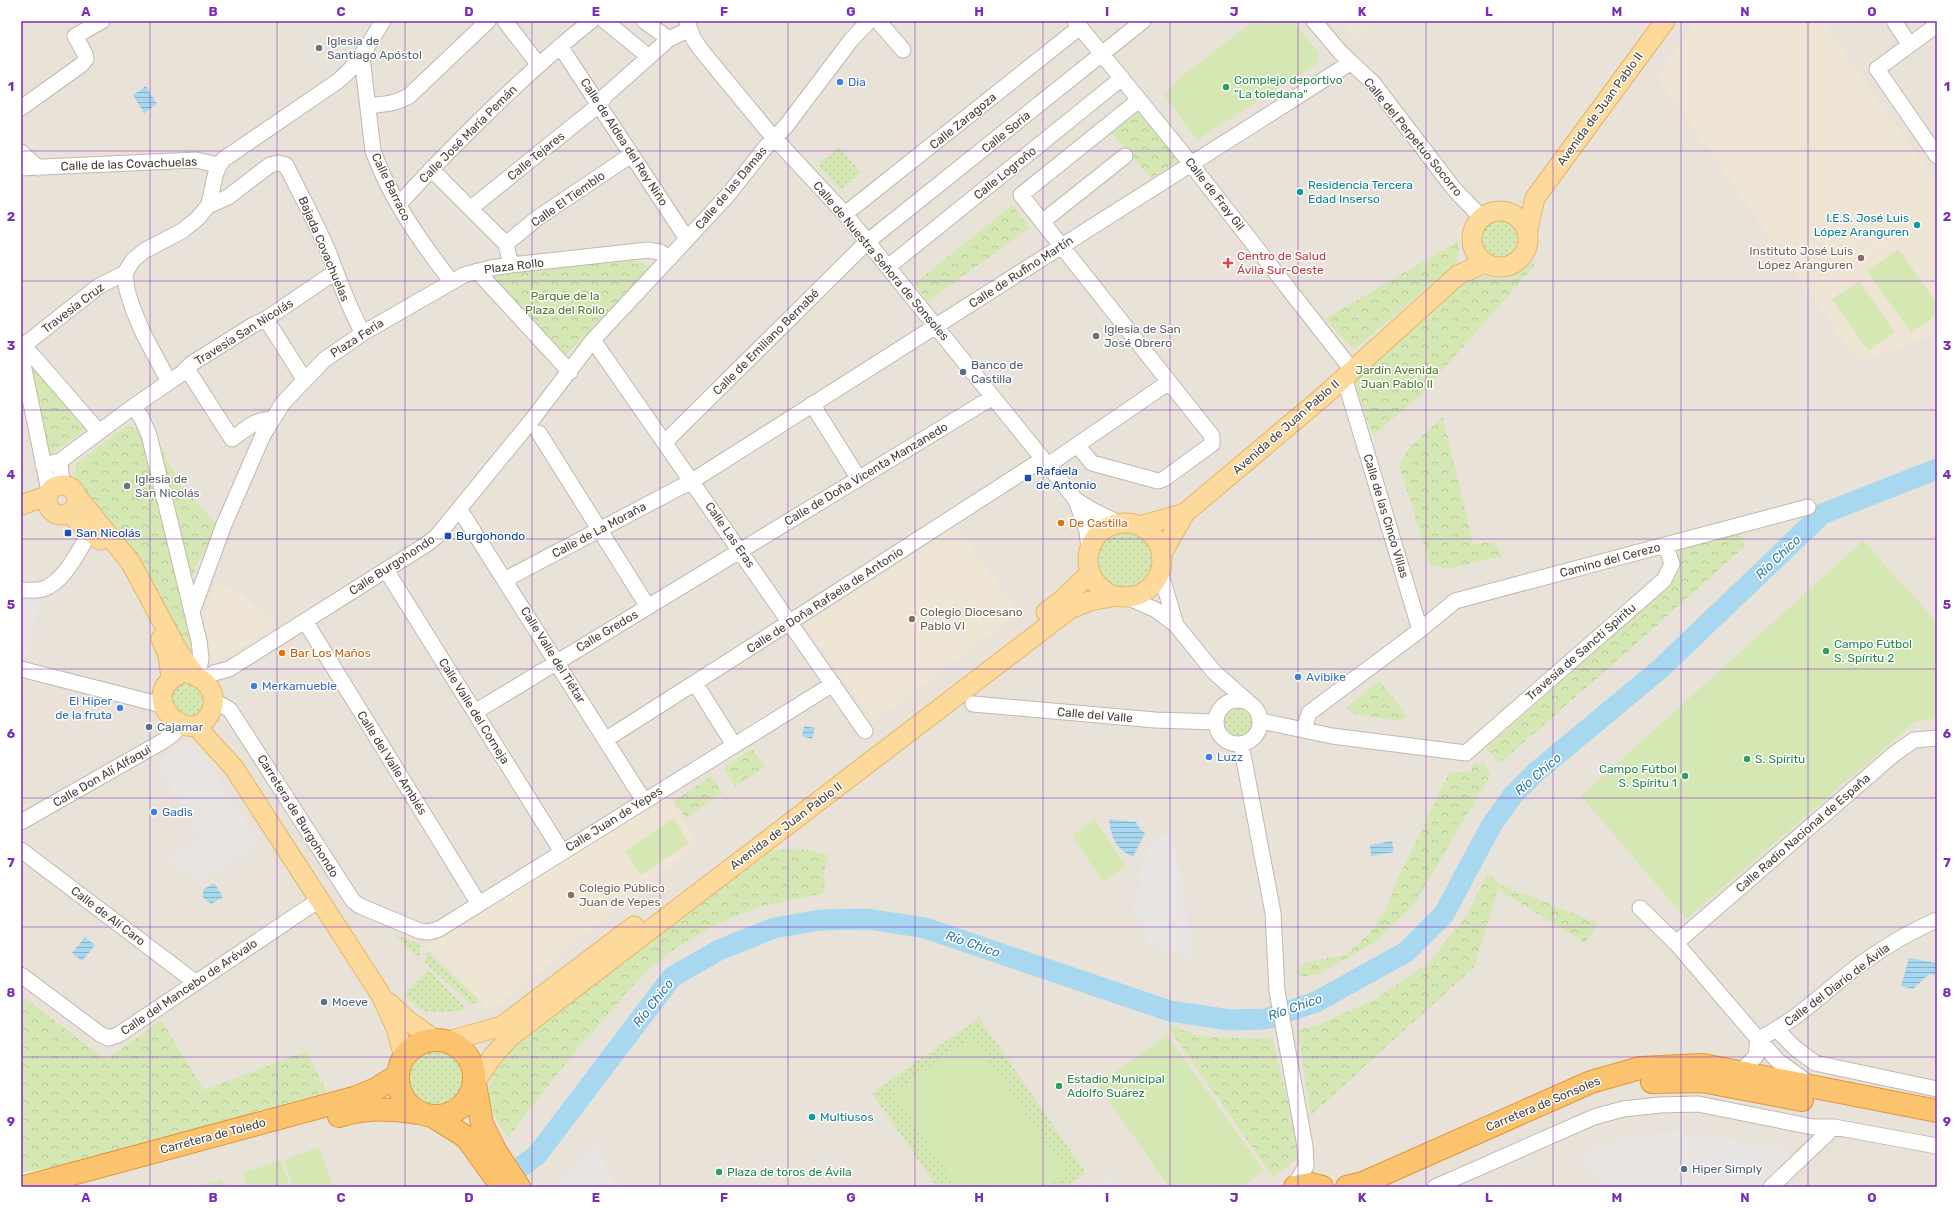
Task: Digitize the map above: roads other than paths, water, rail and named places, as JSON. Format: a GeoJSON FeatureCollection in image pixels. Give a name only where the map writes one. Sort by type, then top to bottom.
{"type":"FeatureCollection","features":[{"type":"Feature","properties":{"kind":"highway","name":"Carretera de Toledo"},"geometry":{"type":"LineString","coordinates":[[29,1186],[357,1097],[376,1089],[401,1066],[412,1048],[422,1042],[442,1040]]}},
{"type":"Feature","properties":{"kind":"highway"},"geometry":{"type":"LineString","coordinates":[[442,1040],[461,1048],[469,1057],[474,1069],[482,1124],[490,1156],[501,1187]]}},
{"type":"Feature","properties":{"kind":"highway","name":"Carretera de Sonsoles"},"geometry":{"type":"LineString","coordinates":[[1347,1187],[1363,1183],[1591,1082],[1640,1068],[1703,1065],[1937,1111]]}},
{"type":"Feature","properties":{"kind":"highway"},"geometry":{"type":"LineString","coordinates":[[401,1066],[399,1087],[403,1097],[410,1106],[466,1136],[490,1156],[519,1187]]}},
{"type":"Feature","properties":{"kind":"highway","name":"Carretera de Sonsoles"},"geometry":{"type":"LineString","coordinates":[[1392,1187],[1594,1096],[1643,1083],[1702,1081],[1937,1126]]}},
{"type":"Feature","properties":{"kind":"highway","name":"Carretera de Toledo"},"geometry":{"type":"LineString","coordinates":[[79,1187],[360,1110],[382,1108],[426,1115],[446,1116],[465,1104],[471,1095],[475,1083]]}},
{"type":"Feature","properties":{"kind":"highway"},"geometry":{"type":"LineString","coordinates":[[1295,1187],[1310,1184],[1323,1187]]}},
{"type":"Feature","properties":{"kind":"main road","name":"Avenida de Juan Pablo II"},"geometry":{"type":"LineString","coordinates":[[1512,212],[1535,198],[1665,21]]}},
{"type":"Feature","properties":{"kind":"main road","name":"Avenida de Juan Pablo II"},"geometry":{"type":"LineString","coordinates":[[1528,229],[1535,198]]}},
{"type":"Feature","properties":{"kind":"main road"},"geometry":{"type":"LineString","coordinates":[[1495,210],[1512,212],[1522,219],[1528,229],[1529,246],[1519,261],[1502,268],[1479,257],[1472,233],[1481,217],[1495,210]]}},
{"type":"Feature","properties":{"kind":"main road","name":"Avenida de Juan Pablo II"},"geometry":{"type":"LineString","coordinates":[[1140,526],[1185,513],[1325,395],[1479,257]]}},
{"type":"Feature","properties":{"kind":"main road"},"geometry":{"type":"LineString","coordinates":[[23,505],[57,495],[76,501],[74,508],[68,513],[91,530],[104,543],[123,568],[168,655],[171,678]]}},
{"type":"Feature","properties":{"kind":"main road"},"geometry":{"type":"LineString","coordinates":[[57,495],[130,563],[170,638],[205,690],[234,768],[381,995],[396,1028],[401,1066]]}},
{"type":"Feature","properties":{"kind":"main road","name":"Avenida de Juan Pablo II"},"geometry":{"type":"LineString","coordinates":[[1161,563],[1185,513]]}},
{"type":"Feature","properties":{"kind":"main road"},"geometry":{"type":"LineString","coordinates":[[1130,523],[1140,526],[1150,533],[1158,543],[1161,563],[1153,584],[1141,593],[1122,596],[1105,591],[1096,583],[1090,573],[1088,561],[1089,549],[1096,537],[1106,528],[1119,524],[1130,523]]}},
{"type":"Feature","properties":{"kind":"main road","name":"Avenida de Juan Pablo II"},"geometry":{"type":"LineString","coordinates":[[442,1040],[502,1026],[1063,599],[1090,573]]}},
{"type":"Feature","properties":{"kind":"main road","name":"Avenida de Juan Pablo II"},"geometry":{"type":"LineString","coordinates":[[475,1083],[493,1056],[510,1037],[1070,609],[1090,601],[1122,596]]}},
{"type":"Feature","properties":{"kind":"main road"},"geometry":{"type":"LineString","coordinates":[[205,690],[182,672],[171,678],[162,692],[162,706],[171,717],[188,725],[234,768]]}},
{"type":"Feature","properties":{"kind":"main road"},"geometry":{"type":"LineString","coordinates":[[188,725],[205,720],[205,690]]}},
{"type":"Feature","properties":{"kind":"main road"},"geometry":{"type":"LineString","coordinates":[[381,995],[407,1020],[442,1040]]}},
{"type":"Feature","properties":{"kind":"street"},"geometry":{"type":"LineString","coordinates":[[21,108],[86,60],[85,54],[75,36],[102,21]]}},
{"type":"Feature","properties":{"kind":"street"},"geometry":{"type":"LineString","coordinates":[[218,165],[234,151],[338,81],[362,57],[383,21]]}},
{"type":"Feature","properties":{"kind":"street"},"geometry":{"type":"LineString","coordinates":[[368,106],[397,102],[409,96],[488,21]]}},
{"type":"Feature","properties":{"kind":"street"},"geometry":{"type":"LineString","coordinates":[[505,21],[538,64]]}},
{"type":"Feature","properties":{"kind":"street","name":"Calle José María Pemán"},"geometry":{"type":"LineString","coordinates":[[399,204],[431,169],[538,64],[591,21]]}},
{"type":"Feature","properties":{"kind":"street"},"geometry":{"type":"LineString","coordinates":[[605,21],[649,57]]}},
{"type":"Feature","properties":{"kind":"street"},"geometry":{"type":"LineString","coordinates":[[644,21],[669,39]]}},
{"type":"Feature","properties":{"kind":"street","name":"Calle de las Damas"},"geometry":{"type":"LineString","coordinates":[[687,239],[728,195],[764,149],[775,138],[844,49],[869,21]]}},
{"type":"Feature","properties":{"kind":"street"},"geometry":{"type":"LineString","coordinates":[[878,21],[903,50]]}},
{"type":"Feature","properties":{"kind":"street","name":"Calle Soria"},"geometry":{"type":"LineString","coordinates":[[867,242],[1143,21]]}},
{"type":"Feature","properties":{"kind":"street","name":"Calle del Perpetuo Socorro"},"geometry":{"type":"LineString","coordinates":[[1314,21],[1350,63],[1373,83],[1454,189],[1481,217]]}},
{"type":"Feature","properties":{"kind":"street"},"geometry":{"type":"LineString","coordinates":[[1894,21],[1909,44]]}},
{"type":"Feature","properties":{"kind":"street","name":"Calle de Fray Gil"},"geometry":{"type":"LineString","coordinates":[[1078,24],[1191,164],[1348,374]]}},
{"type":"Feature","properties":{"kind":"street","name":"Calle Zaragoza"},"geometry":{"type":"LineString","coordinates":[[845,214],[1078,24]]}},
{"type":"Feature","properties":{"kind":"street","name":"Calle Tejares"},"geometry":{"type":"LineString","coordinates":[[471,208],[600,104],[605,96],[669,39],[688,25]]}},
{"type":"Feature","properties":{"kind":"street","name":"Calle de Nuestra Señora de Sonsoles"},"geometry":{"type":"LineString","coordinates":[[688,25],[701,50],[775,138],[845,214],[1076,500],[1119,524]]}},
{"type":"Feature","properties":{"kind":"street"},"geometry":{"type":"LineString","coordinates":[[1937,25],[1909,44],[1877,69],[1937,156]]}},
{"type":"Feature","properties":{"kind":"street","name":"Calle de Aldea del Rey Niño"},"geometry":{"type":"LineString","coordinates":[[560,46],[600,104],[631,155],[687,239]]}},
{"type":"Feature","properties":{"kind":"street","name":"Calle Barraco"},"geometry":{"type":"LineString","coordinates":[[362,57],[373,151],[399,204],[422,244],[451,281]]}},
{"type":"Feature","properties":{"kind":"street","name":"Calle de Rufino Martín"},"geometry":{"type":"LineString","coordinates":[[692,481],[1350,63]]}},
{"type":"Feature","properties":{"kind":"street","name":"Calle Logroño"},"geometry":{"type":"LineString","coordinates":[[888,267],[1122,78]]}},
{"type":"Feature","properties":{"kind":"street"},"geometry":{"type":"LineString","coordinates":[[1077,445],[1092,463],[1158,481],[1164,479],[1212,444],[1213,440],[1212,436],[1021,196],[1139,100]]}},
{"type":"Feature","properties":{"kind":"street"},"geometry":{"type":"LineString","coordinates":[[21,152],[38,168]]}},
{"type":"Feature","properties":{"kind":"street","name":"Calle El Tiemblo"},"geometry":{"type":"LineString","coordinates":[[506,244],[536,219],[631,155]]}},
{"type":"Feature","properties":{"kind":"street"},"geometry":{"type":"LineString","coordinates":[[1042,222],[1126,156]]}},
{"type":"Feature","properties":{"kind":"street","name":"Calle de las Covachuelas"},"geometry":{"type":"LineString","coordinates":[[21,168],[116,162],[196,160],[218,165],[208,206]]}},
{"type":"Feature","properties":{"kind":"street","name":"Bajada Covachuelas"},"geometry":{"type":"LineString","coordinates":[[208,206],[228,197],[270,165],[278,163],[286,166],[315,224],[343,294],[363,333]]}},
{"type":"Feature","properties":{"kind":"street"},"geometry":{"type":"LineString","coordinates":[[431,169],[506,244],[512,265]]}},
{"type":"Feature","properties":{"kind":"street"},"geometry":{"type":"LineString","coordinates":[[169,382],[143,333],[133,309],[127,290],[125,272],[133,260],[144,251],[182,231],[198,218],[208,206]]}},
{"type":"Feature","properties":{"kind":"street"},"geometry":{"type":"LineString","coordinates":[[570,372],[592,340],[687,239]]}},
{"type":"Feature","properties":{"kind":"street","name":"Calle de Emiliano Bernabé"},"geometry":{"type":"LineString","coordinates":[[665,442],[867,242]]}},
{"type":"Feature","properties":{"kind":"street","name":"Plaza Rollo"},"geometry":{"type":"LineString","coordinates":[[477,271],[512,265],[648,250],[660,252],[670,258]]}},
{"type":"Feature","properties":{"kind":"street","name":"Plaza Feria"},"geometry":{"type":"LineString","coordinates":[[192,612],[232,505],[271,420],[283,403],[304,379],[324,360],[363,333],[451,281],[477,271]]}},
{"type":"Feature","properties":{"kind":"street","name":"Plaza Rollo"},"geometry":{"type":"LineString","coordinates":[[477,271],[570,372]]}},
{"type":"Feature","properties":{"kind":"street","name":"Travesía Cruz"},"geometry":{"type":"LineString","coordinates":[[22,345],[99,286],[125,272]]}},
{"type":"Feature","properties":{"kind":"street","name":"Travesía San Nicolás"},"geometry":{"type":"LineString","coordinates":[[60,461],[187,369],[253,325],[266,319],[335,272]]}},
{"type":"Feature","properties":{"kind":"street"},"geometry":{"type":"LineString","coordinates":[[266,319],[304,379]]}},
{"type":"Feature","properties":{"kind":"street","name":"Calle Las Eras"},"geometry":{"type":"LineString","coordinates":[[592,340],[665,442],[865,731]]}},
{"type":"Feature","properties":{"kind":"street"},"geometry":{"type":"LineString","coordinates":[[22,345],[98,432]]}},
{"type":"Feature","properties":{"kind":"street"},"geometry":{"type":"LineString","coordinates":[[22,345],[23,364],[43,465],[57,495]]}},
{"type":"Feature","properties":{"kind":"street"},"geometry":{"type":"LineString","coordinates":[[187,369],[232,439],[257,422],[271,420]]}},
{"type":"Feature","properties":{"kind":"street","name":"Calle Burgohondo"},"geometry":{"type":"LineString","coordinates":[[205,690],[229,669],[432,540],[460,510],[570,372]]}},
{"type":"Feature","properties":{"kind":"street","name":"Calle de las Cinco Villas"},"geometry":{"type":"LineString","coordinates":[[1348,374],[1351,403],[1378,486],[1420,630]]}},
{"type":"Feature","properties":{"kind":"street","name":"Calle de Doña Rafaela de Antonio"},"geometry":{"type":"LineString","coordinates":[[606,740],[790,622],[1045,462],[1077,445],[1169,382]]}},
{"type":"Feature","properties":{"kind":"street"},"geometry":{"type":"LineString","coordinates":[[1325,395],[1351,403]]}},
{"type":"Feature","properties":{"kind":"street","name":"Calle de Doña Vicenta Manzanedo"},"geometry":{"type":"LineString","coordinates":[[740,551],[992,397]]}},
{"type":"Feature","properties":{"kind":"street"},"geometry":{"type":"LineString","coordinates":[[812,404],[859,479]]}},
{"type":"Feature","properties":{"kind":"street"},"geometry":{"type":"LineString","coordinates":[[134,406],[149,435],[199,641],[205,690]]}},
{"type":"Feature","properties":{"kind":"street"},"geometry":{"type":"LineString","coordinates":[[539,433],[648,607]]}},
{"type":"Feature","properties":{"kind":"street"},"geometry":{"type":"LineString","coordinates":[[43,465],[60,461],[57,495]]}},
{"type":"Feature","properties":{"kind":"street","name":"Calle de La Moraña"},"geometry":{"type":"LineString","coordinates":[[506,579],[692,481]]}},
{"type":"Feature","properties":{"kind":"street","name":"Calle de Nuestra Señora de Sonsoles"},"geometry":{"type":"LineString","coordinates":[[1076,500],[1087,531],[1089,549]]}},
{"type":"Feature","properties":{"kind":"street","name":"Camino del Cerezo"},"geometry":{"type":"LineString","coordinates":[[1420,630],[1455,601],[1808,507]]}},
{"type":"Feature","properties":{"kind":"street","name":"Calle Valle del Tiétar"},"geometry":{"type":"LineString","coordinates":[[460,510],[506,579],[644,801]]}},
{"type":"Feature","properties":{"kind":"street"},"geometry":{"type":"LineString","coordinates":[[21,590],[44,588],[54,582],[64,572],[91,530]]}},
{"type":"Feature","properties":{"kind":"street","name":"Travesía de Sancti Spiritu"},"geometry":{"type":"LineString","coordinates":[[1304,730],[1332,736],[1466,753],[1664,580],[1672,564],[1666,546]]}},
{"type":"Feature","properties":{"kind":"street","name":"Calle Gredos"},"geometry":{"type":"LineString","coordinates":[[475,712],[740,551]]}},
{"type":"Feature","properties":{"kind":"street"},"geometry":{"type":"LineString","coordinates":[[1161,563],[1176,625]]}},
{"type":"Feature","properties":{"kind":"street","name":"Calle Valle del Corneja"},"geometry":{"type":"LineString","coordinates":[[386,570],[562,852]]}},
{"type":"Feature","properties":{"kind":"street"},"geometry":{"type":"LineString","coordinates":[[1122,596],[1156,610],[1176,625],[1214,672],[1257,709],[1261,721],[1257,733],[1248,742],[1235,744],[1224,738],[1217,728],[1217,716],[1224,705],[1235,700],[1247,701]]}},
{"type":"Feature","properties":{"kind":"street","name":"Calle del Valle Amblés"},"geometry":{"type":"LineString","coordinates":[[305,621],[479,904]]}},
{"type":"Feature","properties":{"kind":"street"},"geometry":{"type":"LineString","coordinates":[[1261,721],[1304,730],[1309,713],[1420,630]]}},
{"type":"Feature","properties":{"kind":"street"},"geometry":{"type":"LineString","coordinates":[[21,669],[162,706]]}},
{"type":"Feature","properties":{"kind":"street"},"geometry":{"type":"LineString","coordinates":[[1214,672],[1224,705]]}},
{"type":"Feature","properties":{"kind":"street"},"geometry":{"type":"LineString","coordinates":[[695,683],[734,745]]}},
{"type":"Feature","properties":{"kind":"street","name":"Calle Juan de Yepes"},"geometry":{"type":"LineString","coordinates":[[392,919],[420,931],[429,932],[439,929],[833,684]]}},
{"type":"Feature","properties":{"kind":"street","name":"Carretera de Burgohondo"},"geometry":{"type":"LineString","coordinates":[[205,690],[230,710],[349,895],[360,906],[392,919]]}},
{"type":"Feature","properties":{"kind":"street","name":"Calle del Valle"},"geometry":{"type":"LineString","coordinates":[[973,704],[1155,720],[1216,722]]}},
{"type":"Feature","properties":{"kind":"street","name":"Calle Don Alí Alfaqui"},"geometry":{"type":"LineString","coordinates":[[21,822],[165,740],[188,725]]}},
{"type":"Feature","properties":{"kind":"street","name":"Calle Radio Nacional de España"},"geometry":{"type":"LineString","coordinates":[[1676,943],[1894,754],[1914,740],[1937,738]]}},
{"type":"Feature","properties":{"kind":"street"},"geometry":{"type":"LineString","coordinates":[[1241,744],[1273,913],[1277,991],[1305,1146],[1306,1166],[1295,1187]]}},
{"type":"Feature","properties":{"kind":"street","name":"Calle de Alí Caro"},"geometry":{"type":"LineString","coordinates":[[21,850],[196,982]]}},
{"type":"Feature","properties":{"kind":"street","name":"Calle del Mancebo de Arévalo"},"geometry":{"type":"LineString","coordinates":[[21,975],[100,1034],[108,1038],[118,1036],[319,900]]}},
{"type":"Feature","properties":{"kind":"street"},"geometry":{"type":"LineString","coordinates":[[1640,908],[1676,943],[1778,1061],[1817,1088]]}},
{"type":"Feature","properties":{"kind":"street","name":"Calle del Diario de Ávila"},"geometry":{"type":"LineString","coordinates":[[1758,1039],[1777,1030],[1863,962],[1910,932],[1937,920]]}},
{"type":"Feature","properties":{"kind":"street"},"geometry":{"type":"LineString","coordinates":[[1777,1030],[1795,1048],[1815,1064],[1937,1089]]}},
{"type":"Feature","properties":{"kind":"street"},"geometry":{"type":"LineString","coordinates":[[1740,1072],[1756,1056],[1758,1039]]}},
{"type":"Feature","properties":{"kind":"street"},"geometry":{"type":"LineString","coordinates":[[1435,1187],[1594,1117],[1623,1109],[1660,1105],[1698,1104],[1813,1127],[1834,1127],[1937,1146]]}},
{"type":"Feature","properties":{"kind":"street"},"geometry":{"type":"LineString","coordinates":[[1771,1187],[1834,1127]]}},
{"type":"Feature","properties":{"kind":"street"},"geometry":{"type":"LineString","coordinates":[[1305,1146],[1315,1173],[1323,1187]]}},
{"type":"Feature","properties":{"kind":"water"},"geometry":{"type":"Polygon","coordinates":[[[146,86],[157,104],[144,113],[133,95],[146,86]]]}},
{"type":"Feature","properties":{"kind":"water"},"geometry":{"type":"Polygon","coordinates":[[[804,726],[815,728],[812,739],[802,736],[804,726]]]}},
{"type":"Feature","properties":{"kind":"water"},"geometry":{"type":"Polygon","coordinates":[[[1109,819],[1136,822],[1140,829],[1145,833],[1133,857],[1122,850],[1115,842],[1111,832],[1109,819]]]}},
{"type":"Feature","properties":{"kind":"water"},"geometry":{"type":"Polygon","coordinates":[[[1392,841],[1394,852],[1371,856],[1370,845],[1392,841]]]}},
{"type":"Feature","properties":{"kind":"water"},"geometry":{"type":"Polygon","coordinates":[[[214,883],[223,897],[211,904],[203,897],[203,890],[214,883]]]}},
{"type":"Feature","properties":{"kind":"water"},"geometry":{"type":"Polygon","coordinates":[[[85,937],[95,945],[82,961],[72,953],[85,937]]]}},
{"type":"Feature","properties":{"kind":"water"},"geometry":{"type":"Polygon","coordinates":[[[1909,958],[1936,963],[1935,975],[1929,974],[1913,989],[1901,986],[1909,958]]]}},
{"type":"Feature","properties":{"kind":"waterway","name":"Río Chico"},"geometry":{"type":"LineString","coordinates":[[496,1185],[537,1155],[672,977],[719,950],[774,928],[820,920],[868,919],[925,928],[1170,1011],[1230,1020],[1265,1019],[1316,1002],[1406,952],[1444,914],[1491,826],[1513,795],[1536,772],[1660,669],[1822,514],[1937,469]]}},
{"type":"Feature","properties":{"kind":"place","name":"Iglesia de Santiago Apóstol"},"geometry":{"type":"Point","coordinates":[319,48]}},
{"type":"Feature","properties":{"kind":"place","name":"Dia"},"geometry":{"type":"Point","coordinates":[840,82]}},
{"type":"Feature","properties":{"kind":"place","name":"Complejo deportivo \"La toledana\""},"geometry":{"type":"Point","coordinates":[1226,87]}},
{"type":"Feature","properties":{"kind":"place","name":"Residencia Tercera Edad Inserso"},"geometry":{"type":"Point","coordinates":[1300,192]}},
{"type":"Feature","properties":{"kind":"place","name":"I.E.S. José Luis López Aranguren"},"geometry":{"type":"Point","coordinates":[1917,225]}},
{"type":"Feature","properties":{"kind":"place","name":"Instituto José Luis López Aranguren"},"geometry":{"type":"Point","coordinates":[1861,258]}},
{"type":"Feature","properties":{"kind":"place","name":"Centro de Salud Ávila Sur-Oeste"},"geometry":{"type":"Point","coordinates":[1228,263]}},
{"type":"Feature","properties":{"kind":"place","name":"Iglesia de San José Obrero"},"geometry":{"type":"Point","coordinates":[1096,336]}},
{"type":"Feature","properties":{"kind":"place","name":"Banco de Castilla"},"geometry":{"type":"Point","coordinates":[963,372]}},
{"type":"Feature","properties":{"kind":"place","name":"Rafaela de Antonio"},"geometry":{"type":"Point","coordinates":[1028,478]}},
{"type":"Feature","properties":{"kind":"place","name":"Iglesia de San Nicolás"},"geometry":{"type":"Point","coordinates":[127,486]}},
{"type":"Feature","properties":{"kind":"place","name":"De Castilla"},"geometry":{"type":"Point","coordinates":[1061,523]}},
{"type":"Feature","properties":{"kind":"place","name":"San Nicolás"},"geometry":{"type":"Point","coordinates":[68,533]}},
{"type":"Feature","properties":{"kind":"place","name":"Burgohondo"},"geometry":{"type":"Point","coordinates":[448,536]}},
{"type":"Feature","properties":{"kind":"place","name":"Colegio Diocesano Pablo VI"},"geometry":{"type":"Point","coordinates":[912,619]}},
{"type":"Feature","properties":{"kind":"place","name":"Campo Fútbol S. Spíritu 2"},"geometry":{"type":"Point","coordinates":[1826,651]}},
{"type":"Feature","properties":{"kind":"place","name":"Bar Los Maños"},"geometry":{"type":"Point","coordinates":[282,653]}},
{"type":"Feature","properties":{"kind":"place","name":"Avibike"},"geometry":{"type":"Point","coordinates":[1298,677]}},
{"type":"Feature","properties":{"kind":"place","name":"Merkamueble"},"geometry":{"type":"Point","coordinates":[254,686]}},
{"type":"Feature","properties":{"kind":"place","name":"El Hiper de la fruta"},"geometry":{"type":"Point","coordinates":[120,708]}},
{"type":"Feature","properties":{"kind":"place","name":"Cajamar"},"geometry":{"type":"Point","coordinates":[149,727]}},
{"type":"Feature","properties":{"kind":"place","name":"Luzz"},"geometry":{"type":"Point","coordinates":[1209,757]}},
{"type":"Feature","properties":{"kind":"place","name":"S. Spíritu"},"geometry":{"type":"Point","coordinates":[1747,759]}},
{"type":"Feature","properties":{"kind":"place","name":"Campo Fútbol S. Spíritu 1"},"geometry":{"type":"Point","coordinates":[1685,776]}},
{"type":"Feature","properties":{"kind":"place","name":"Gadis"},"geometry":{"type":"Point","coordinates":[154,812]}},
{"type":"Feature","properties":{"kind":"place","name":"Colegio Público Juan de Yepes"},"geometry":{"type":"Point","coordinates":[571,895]}},
{"type":"Feature","properties":{"kind":"place","name":"Moeve"},"geometry":{"type":"Point","coordinates":[324,1002]}},
{"type":"Feature","properties":{"kind":"place","name":"Estadio Municipal Adolfo Suárez"},"geometry":{"type":"Point","coordinates":[1059,1086]}},
{"type":"Feature","properties":{"kind":"place","name":"Multiusos"},"geometry":{"type":"Point","coordinates":[812,1117]}},
{"type":"Feature","properties":{"kind":"place","name":"Hiper Simply"},"geometry":{"type":"Point","coordinates":[1684,1169]}},
{"type":"Feature","properties":{"kind":"place","name":"Plaza de toros de Ávila"},"geometry":{"type":"Point","coordinates":[719,1172]}},
{"type":"Feature","properties":{"kind":"park label","name":"Parque de la Plaza del Rollo"},"geometry":{"type":"Point","coordinates":[565,303]}},
{"type":"Feature","properties":{"kind":"park label","name":"Jardín Avenida Juan Pablo II"},"geometry":{"type":"Point","coordinates":[1397,377]}}]}
